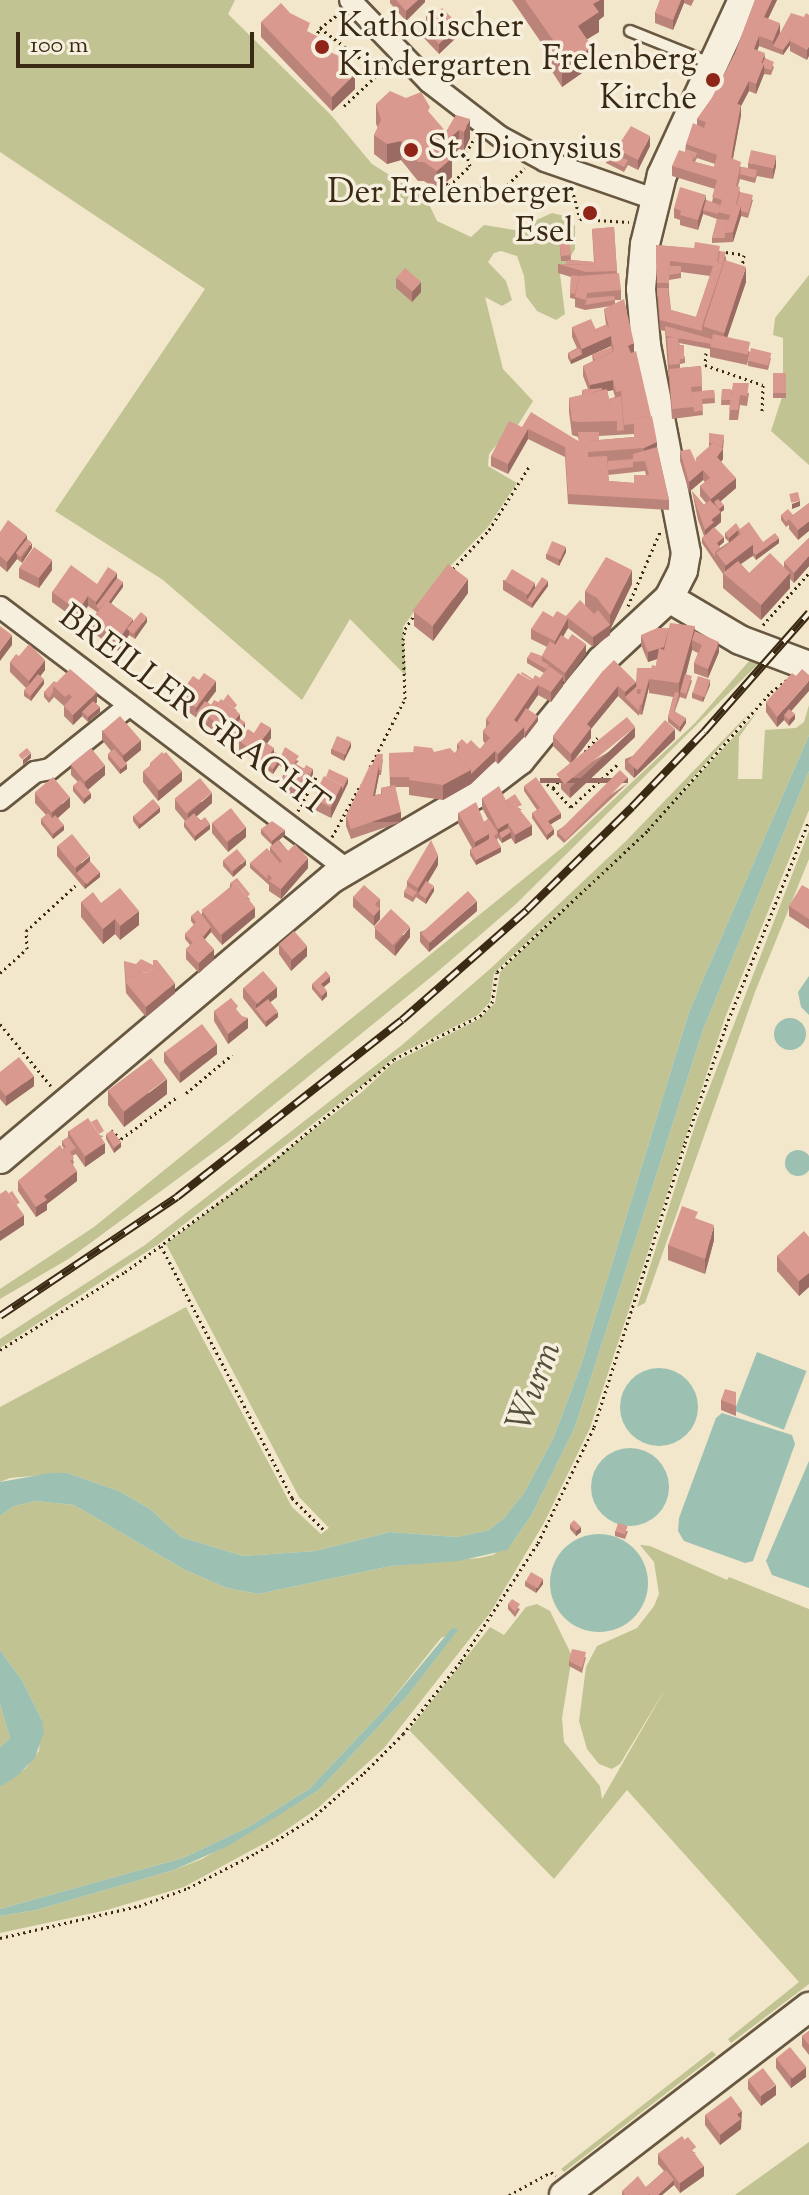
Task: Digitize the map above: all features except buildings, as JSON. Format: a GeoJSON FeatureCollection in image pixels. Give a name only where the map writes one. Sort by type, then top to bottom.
{"type":"FeatureCollection","features":[{"type":"Feature","properties":{"kind":"main road"},"geometry":{"type":"LineString","coordinates":[[0,1159],[347,869],[474,795],[520,760],[601,661],[669,598],[683,570],[686,553],[646,345],[641,289],[652,211],[712,63],[743,0]]}},
{"type":"Feature","properties":{"kind":"main road"},"geometry":{"type":"LineString","coordinates":[[669,598],[782,657]]}},
{"type":"Feature","properties":{"kind":"main road"},"geometry":{"type":"LineString","coordinates":[[566,2193],[809,2007]]}},
{"type":"Feature","properties":{"kind":"street"},"geometry":{"type":"LineString","coordinates":[[351,1],[429,82],[482,123],[545,161],[577,173],[652,211]]}},
{"type":"Feature","properties":{"kind":"street","name":"BREILLER GRACHT"},"geometry":{"type":"LineString","coordinates":[[0,607],[347,869]]}},
{"type":"Feature","properties":{"kind":"street"},"geometry":{"type":"LineString","coordinates":[[0,800],[35,772],[50,769],[130,705]]}},
{"type":"Feature","properties":{"kind":"lane"},"geometry":{"type":"LineString","coordinates":[[630,31],[712,63]]}},
{"type":"Feature","properties":{"kind":"path"},"geometry":{"type":"LineString","coordinates":[[311,45],[320,28],[351,1]]}},
{"type":"Feature","properties":{"kind":"path"},"geometry":{"type":"LineString","coordinates":[[320,28],[365,62]]}},
{"type":"Feature","properties":{"kind":"path"},"geometry":{"type":"LineString","coordinates":[[344,106],[401,53]]}},
{"type":"Feature","properties":{"kind":"path"},"geometry":{"type":"LineString","coordinates":[[482,123],[466,153],[470,166],[448,184],[503,189],[528,165]]}},
{"type":"Feature","properties":{"kind":"path"},"geometry":{"type":"LineString","coordinates":[[577,173],[572,190],[580,219],[652,211]]}},
{"type":"Feature","properties":{"kind":"path"},"geometry":{"type":"LineString","coordinates":[[720,251],[744,255],[740,276]]}},
{"type":"Feature","properties":{"kind":"path"},"geometry":{"type":"LineString","coordinates":[[706,353],[705,365],[763,385],[762,411]]}},
{"type":"Feature","properties":{"kind":"path"},"geometry":{"type":"LineString","coordinates":[[449,573],[489,530],[529,467]]}},
{"type":"Feature","properties":{"kind":"path"},"geometry":{"type":"LineString","coordinates":[[630,635],[623,617],[657,537]]}},
{"type":"Feature","properties":{"kind":"path"},"geometry":{"type":"LineString","coordinates":[[0,1350],[161,1246],[264,1169],[394,1059],[480,1016],[492,1003],[497,972],[648,830],[771,692],[788,679],[782,657],[809,573]]}},
{"type":"Feature","properties":{"kind":"path"},"geometry":{"type":"LineString","coordinates":[[321,848],[337,831],[405,699],[405,629],[421,605]]}},
{"type":"Feature","properties":{"kind":"path"},"geometry":{"type":"LineString","coordinates":[[553,788],[597,738]]}},
{"type":"Feature","properties":{"kind":"path"},"geometry":{"type":"LineString","coordinates":[[547,784],[571,807],[619,763]]}},
{"type":"Feature","properties":{"kind":"path"},"geometry":{"type":"LineString","coordinates":[[287,823],[300,810],[317,776]]}},
{"type":"Feature","properties":{"kind":"path"},"geometry":{"type":"LineString","coordinates":[[0,1938],[139,1906],[188,1888],[256,1853],[311,1819],[344,1792],[403,1734],[461,1661],[538,1543],[594,1427],[700,1099],[809,821]]}},
{"type":"Feature","properties":{"kind":"path"},"geometry":{"type":"LineString","coordinates":[[0,973],[27,949],[26,931],[75,886]]}},
{"type":"Feature","properties":{"kind":"path"},"geometry":{"type":"LineString","coordinates":[[0,1024],[66,1104]]}},
{"type":"Feature","properties":{"kind":"path"},"geometry":{"type":"LineString","coordinates":[[186,1093],[232,1055]]}},
{"type":"Feature","properties":{"kind":"path"},"geometry":{"type":"LineString","coordinates":[[111,1130],[121,1139],[176,1098]]}},
{"type":"Feature","properties":{"kind":"path"},"geometry":{"type":"LineString","coordinates":[[161,1246],[292,1498],[323,1529]]}},
{"type":"Feature","properties":{"kind":"path"},"geometry":{"type":"LineString","coordinates":[[509,2195],[551,2172],[566,2193]]}},
{"type":"Feature","properties":{"kind":"shaded area"},"geometry":{"type":"Polygon","coordinates":[[[0,0],[235,0],[228,14],[331,115],[372,164],[426,198],[437,221],[471,237],[484,225],[514,230],[552,213],[565,216],[575,226],[575,249],[560,274],[565,314],[556,320],[537,311],[526,296],[524,276],[517,256],[501,251],[494,253],[488,262],[506,281],[512,300],[502,306],[485,297],[503,369],[533,401],[516,428],[503,437],[489,454],[488,466],[517,483],[488,527],[436,581],[403,627],[406,676],[350,619],[302,700],[163,580],[55,511],[205,289],[0,152],[0,0]]]}},
{"type":"Feature","properties":{"kind":"shaded area"},"geometry":{"type":"Polygon","coordinates":[[[809,275],[809,465],[771,431],[783,394],[783,338],[773,335],[775,318],[809,275]]]}},
{"type":"Feature","properties":{"kind":"shaded area"},"geometry":{"type":"Polygon","coordinates":[[[750,660],[758,664],[516,904],[436,973],[229,1141],[70,1258],[0,1299],[0,1289],[94,1227],[563,847],[695,723],[750,660]]]}},
{"type":"Feature","properties":{"kind":"shaded area"},"geometry":{"type":"Polygon","coordinates":[[[809,705],[809,735],[689,1012],[581,1365],[553,1439],[524,1493],[504,1518],[489,1530],[457,1537],[390,1532],[315,1551],[243,1556],[181,1537],[150,1509],[119,1491],[67,1473],[10,1478],[0,1482],[0,1407],[186,1307],[292,1507],[321,1534],[329,1528],[299,1497],[166,1244],[362,1092],[393,1063],[479,1019],[495,1003],[500,972],[581,892],[494,973],[490,1002],[478,1015],[394,1057],[377,1074],[160,1243],[0,1348],[0,1339],[145,1245],[402,1045],[490,969],[626,841],[753,709],[664,812],[757,712],[739,737],[738,779],[762,779],[765,730],[796,728],[804,722],[809,705]]]}},
{"type":"Feature","properties":{"kind":"shaded area"},"geometry":{"type":"Polygon","coordinates":[[[809,735],[809,771],[703,1030],[575,1427],[531,1516],[507,1550],[459,1561],[391,1566],[258,1594],[227,1588],[185,1570],[74,1505],[36,1501],[14,1506],[0,1516],[0,1482],[67,1473],[119,1491],[150,1509],[181,1537],[243,1556],[315,1551],[390,1532],[457,1537],[489,1530],[504,1518],[524,1493],[553,1439],[581,1365],[689,1012],[809,735]]]}},
{"type":"Feature","properties":{"kind":"shaded area"},"geometry":{"type":"Polygon","coordinates":[[[809,771],[809,810],[725,1018],[590,1428],[544,1523],[490,1613],[384,1748],[318,1808],[276,1837],[184,1887],[107,1910],[0,1933],[0,1916],[36,1910],[202,1859],[319,1790],[408,1695],[458,1630],[441,1638],[382,1712],[309,1789],[250,1826],[183,1858],[0,1909],[0,1787],[26,1768],[39,1751],[42,1720],[22,1680],[0,1650],[0,1516],[14,1506],[36,1501],[74,1505],[185,1570],[227,1588],[258,1594],[391,1566],[479,1558],[493,1555],[514,1540],[531,1516],[575,1427],[703,1030],[809,771]]]}},
{"type":"Feature","properties":{"kind":"shaded area"},"geometry":{"type":"Polygon","coordinates":[[[809,831],[809,859],[755,992],[645,1303],[637,1307],[696,1122],[809,831]]]}},
{"type":"Feature","properties":{"kind":"shaded area"},"geometry":{"type":"Polygon","coordinates":[[[809,976],[809,1015],[801,1007],[798,992],[809,976]]]}},
{"type":"Feature","properties":{"kind":"shaded area"},"geometry":{"type":"Polygon","coordinates":[[[790,1018],[801,1023],[806,1034],[801,1045],[790,1050],[779,1045],[774,1034],[779,1023],[790,1018]]]}},
{"type":"Feature","properties":{"kind":"shaded area"},"geometry":{"type":"Polygon","coordinates":[[[798,1150],[808,1153],[811,1163],[808,1173],[798,1176],[788,1173],[785,1163],[788,1153],[798,1150]]]}},
{"type":"Feature","properties":{"kind":"shaded area"},"geometry":{"type":"Polygon","coordinates":[[[757,1352],[806,1371],[784,1430],[734,1411],[757,1352]]]}},
{"type":"Feature","properties":{"kind":"shaded area"},"geometry":{"type":"Polygon","coordinates":[[[659,1368],[674,1371],[687,1379],[695,1392],[698,1407],[695,1422],[687,1435],[674,1443],[659,1446],[644,1443],[631,1435],[623,1422],[620,1407],[623,1392],[631,1379],[644,1371],[659,1368]]]}},
{"type":"Feature","properties":{"kind":"shaded area"},"geometry":{"type":"Polygon","coordinates":[[[722,1413],[792,1435],[795,1444],[753,1561],[745,1563],[684,1541],[678,1531],[679,1518],[716,1418],[722,1413]]]}},
{"type":"Feature","properties":{"kind":"shaded area"},"geometry":{"type":"Polygon","coordinates":[[[630,1448],[645,1451],[658,1459],[666,1472],[669,1487],[666,1502],[658,1515],[645,1523],[630,1526],[615,1523],[602,1515],[594,1502],[591,1487],[594,1472],[602,1459],[615,1451],[630,1448]]]}},
{"type":"Feature","properties":{"kind":"shaded area"},"geometry":{"type":"Polygon","coordinates":[[[809,1461],[809,1588],[772,1575],[766,1561],[809,1461]]]}},
{"type":"Feature","properties":{"kind":"shaded area"},"geometry":{"type":"Polygon","coordinates":[[[599,1534],[618,1537],[634,1548],[645,1564],[648,1583],[645,1602],[634,1618],[618,1629],[599,1632],[580,1629],[564,1618],[553,1602],[550,1583],[553,1564],[564,1548],[580,1537],[599,1534]]]}},
{"type":"Feature","properties":{"kind":"shaded area"},"geometry":{"type":"Polygon","coordinates":[[[640,1545],[650,1546],[727,1580],[729,1577],[809,1609],[809,1984],[731,2043],[728,2039],[799,1982],[627,1790],[554,1879],[409,1730],[490,1627],[504,1635],[526,1607],[537,1604],[550,1611],[572,1656],[562,1718],[564,1742],[600,1786],[602,1799],[667,1686],[620,1764],[612,1769],[599,1764],[587,1749],[579,1721],[586,1667],[597,1646],[637,1628],[654,1606],[659,1594],[654,1562],[640,1545]]]}},
{"type":"Feature","properties":{"kind":"shaded area"},"geometry":{"type":"Polygon","coordinates":[[[452,1628],[459,1629],[408,1695],[319,1790],[305,1799],[228,1846],[174,1870],[36,1910],[0,1916],[0,1909],[183,1858],[250,1826],[309,1789],[382,1712],[452,1628]]]}},
{"type":"Feature","properties":{"kind":"shaded area"},"geometry":{"type":"Polygon","coordinates":[[[0,1650],[22,1680],[42,1720],[44,1732],[35,1758],[0,1787],[0,1747],[10,1738],[0,1704],[0,1650]]]}},
{"type":"Feature","properties":{"kind":"shaded area"},"geometry":{"type":"Polygon","coordinates":[[[0,1704],[10,1738],[0,1747],[0,1704]]]}},
{"type":"Feature","properties":{"kind":"shaded area"},"geometry":{"type":"Polygon","coordinates":[[[712,2051],[716,2055],[564,2172],[561,2169],[712,2051]]]}},
{"type":"Feature","properties":{"kind":"shaded area"},"geometry":{"type":"Polygon","coordinates":[[[809,2142],[809,2195],[735,2195],[809,2142]]]}},
{"type":"Feature","properties":{"kind":"railway"},"geometry":{"type":"LineString","coordinates":[[0,1316],[177,1197],[402,1020],[527,910],[632,807],[704,732],[809,613]]}},
{"type":"Feature","properties":{"kind":"place","name":"Katholischer Kindergarten"},"geometry":{"type":"Point","coordinates":[322,47]}},
{"type":"Feature","properties":{"kind":"place","name":"Frelenberg Kirche"},"geometry":{"type":"Point","coordinates":[713,80]}},
{"type":"Feature","properties":{"kind":"place","name":"St. Dionysius"},"geometry":{"type":"Point","coordinates":[411,150]}},
{"type":"Feature","properties":{"kind":"place","name":"Der Frelenberger Esel"},"geometry":{"type":"Point","coordinates":[590,213]}},
{"type":"Feature","properties":{"kind":"water label","name":"Wurm"},"geometry":{"type":"Point","coordinates":[536,1387]}}]}
